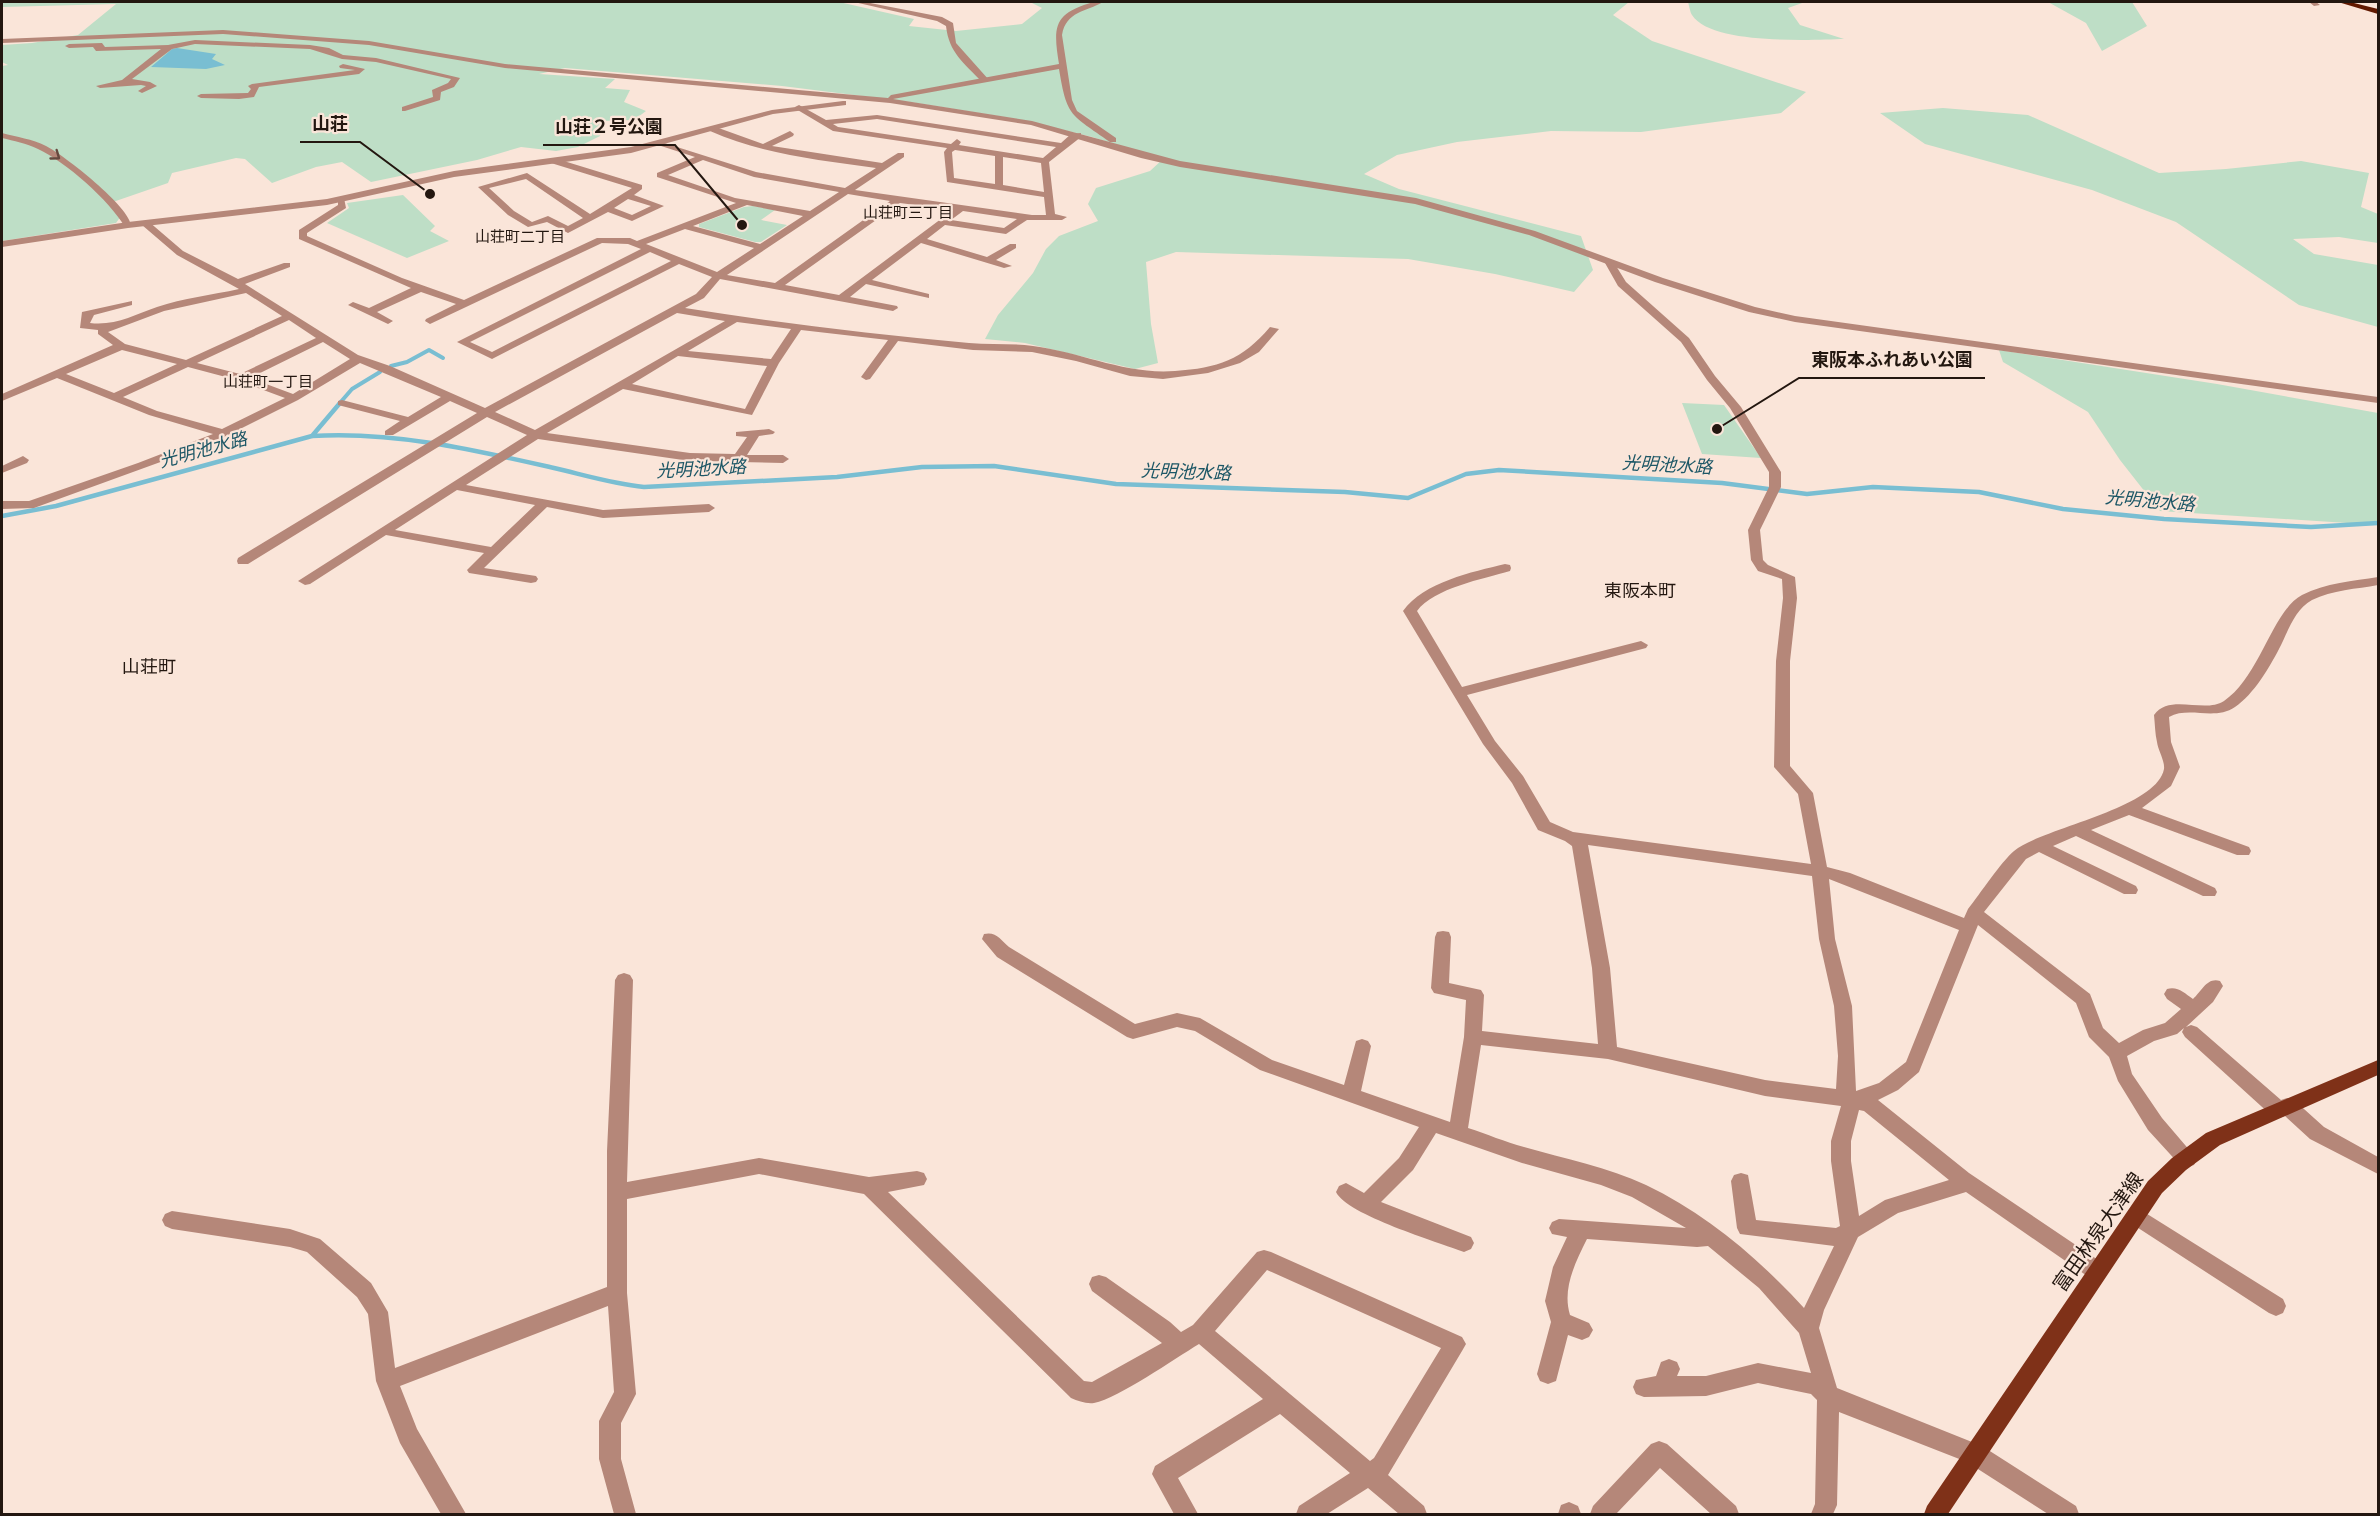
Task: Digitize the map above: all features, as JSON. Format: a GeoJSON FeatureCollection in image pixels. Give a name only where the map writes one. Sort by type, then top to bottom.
{"type":"FeatureCollection","features":[{"type":"Feature","properties":{"kind":"highway"},"geometry":{"type":"LineString","coordinates":[[2342,2],[2379,10]]}},
{"type":"Feature","properties":{"kind":"highway"},"geometry":{"type":"LineString","coordinates":[[2357,2],[2379,10]]}},
{"type":"Feature","properties":{"kind":"main road","name":"富田林泉大津線"},"geometry":{"type":"LineString","coordinates":[[1935,1515],[2155,1187],[2213,1139],[2379,1067]]}},
{"type":"Feature","properties":{"kind":"street"},"geometry":{"type":"LineString","coordinates":[[856,2],[939,19],[950,25],[952,43],[960,55],[985,80]]}},
{"type":"Feature","properties":{"kind":"street"},"geometry":{"type":"LineString","coordinates":[[1100,2],[1071,12],[1062,20],[1058,27],[1062,66],[1068,100],[1074,112],[1123,149]]}},
{"type":"Feature","properties":{"kind":"street"},"geometry":{"type":"LineString","coordinates":[[2,41],[164,32],[248,32],[369,43],[506,66],[876,99],[1016,120],[1180,164],[1416,201],[1532,233],[1753,310],[1795,319],[2379,400]]}},
{"type":"Feature","properties":{"kind":"street"},"geometry":{"type":"LineString","coordinates":[[69,46],[102,45],[96,49],[170,47],[195,42],[310,47],[326,50],[342,57],[376,60],[456,78],[451,85],[435,92],[438,93],[437,98],[405,109]]}},
{"type":"Feature","properties":{"kind":"street"},"geometry":{"type":"LineString","coordinates":[[124,82],[170,47]]}},
{"type":"Feature","properties":{"kind":"street"},"geometry":{"type":"LineString","coordinates":[[201,96],[251,95],[255,88],[252,86],[358,72],[361,69],[334,64],[339,57]]}},
{"type":"Feature","properties":{"kind":"street"},"geometry":{"type":"LineString","coordinates":[[2,244],[128,225],[341,200],[454,174],[612,153],[661,143],[798,107],[876,99],[1062,66]]}},
{"type":"Feature","properties":{"kind":"street"},"geometry":{"type":"LineString","coordinates":[[100,86],[124,82],[147,83],[153,86],[142,92]]}},
{"type":"Feature","properties":{"kind":"street"},"geometry":{"type":"LineString","coordinates":[[798,107],[836,129],[1045,161],[1078,135]]}},
{"type":"Feature","properties":{"kind":"street"},"geometry":{"type":"LineString","coordinates":[[824,122],[877,117],[1063,146]]}},
{"type":"Feature","properties":{"kind":"street"},"geometry":{"type":"LineString","coordinates":[[713,129],[728,137],[790,152],[882,166]]}},
{"type":"Feature","properties":{"kind":"street"},"geometry":{"type":"LineString","coordinates":[[971,131],[948,152],[950,180],[1048,195]]}},
{"type":"Feature","properties":{"kind":"street"},"geometry":{"type":"LineString","coordinates":[[766,146],[790,134]]}},
{"type":"Feature","properties":{"kind":"street"},"geometry":{"type":"LineString","coordinates":[[2,136],[47,150],[81,175],[123,215],[128,225]]}},
{"type":"Feature","properties":{"kind":"street"},"geometry":{"type":"LineString","coordinates":[[661,143],[753,174],[960,209],[1025,218],[1062,217]]}},
{"type":"Feature","properties":{"kind":"street"},"geometry":{"type":"LineString","coordinates":[[999,154],[999,188]]}},
{"type":"Feature","properties":{"kind":"street"},"geometry":{"type":"LineString","coordinates":[[243,561],[437,445],[485,413],[700,296],[718,276],[901,155]]}},
{"type":"Feature","properties":{"kind":"street"},"geometry":{"type":"LineString","coordinates":[[702,157],[660,175],[747,202],[810,214]]}},
{"type":"Feature","properties":{"kind":"street"},"geometry":{"type":"LineString","coordinates":[[554,160],[614,182],[639,187],[628,196],[606,208],[590,218],[568,230],[548,219],[531,225],[511,213],[482,187],[528,176],[590,218]]}},
{"type":"Feature","properties":{"kind":"street"},"geometry":{"type":"LineString","coordinates":[[1045,161],[1051,217]]}},
{"type":"Feature","properties":{"kind":"street"},"geometry":{"type":"LineString","coordinates":[[483,169],[496,184]]}},
{"type":"Feature","properties":{"kind":"street"},"geometry":{"type":"LineString","coordinates":[[606,208],[632,218],[659,206],[628,196]]}},
{"type":"Feature","properties":{"kind":"street"},"geometry":{"type":"LineString","coordinates":[[341,200],[343,206],[302,228],[302,237],[420,288],[465,304]]}},
{"type":"Feature","properties":{"kind":"street"},"geometry":{"type":"LineString","coordinates":[[776,287],[898,200]]}},
{"type":"Feature","properties":{"kind":"street"},"geometry":{"type":"LineString","coordinates":[[637,244],[747,202]]}},
{"type":"Feature","properties":{"kind":"street"},"geometry":{"type":"LineString","coordinates":[[842,298],[960,209]]}},
{"type":"Feature","properties":{"kind":"street"},"geometry":{"type":"LineString","coordinates":[[944,222],[1006,231],[1025,218]]}},
{"type":"Feature","properties":{"kind":"street"},"geometry":{"type":"LineString","coordinates":[[145,223],[180,253],[237,283],[358,359],[386,368],[536,435],[690,457],[783,459]]}},
{"type":"Feature","properties":{"kind":"street"},"geometry":{"type":"LineString","coordinates":[[684,226],[760,247]]}},
{"type":"Feature","properties":{"kind":"street"},"geometry":{"type":"LineString","coordinates":[[430,321],[489,289],[559,256],[600,240],[630,241],[718,276],[893,308]]}},
{"type":"Feature","properties":{"kind":"street"},"geometry":{"type":"LineString","coordinates":[[921,240],[1007,266]]}},
{"type":"Feature","properties":{"kind":"street"},"geometry":{"type":"LineString","coordinates":[[988,260],[1012,246]]}},
{"type":"Feature","properties":{"kind":"street"},"geometry":{"type":"LineString","coordinates":[[649,249],[462,342],[492,356],[678,261]]}},
{"type":"Feature","properties":{"kind":"street"},"geometry":{"type":"LineString","coordinates":[[1610,262],[1622,284],[1685,340],[1711,378],[1735,407],[1775,472],[1773,490],[1754,530],[1758,560],[1763,568],[1788,577],[1790,598],[1783,661],[1782,767],[1805,793],[1820,871],[1827,939],[1843,1006],[1847,1056],[1845,1091],[1852,1100]]}},
{"type":"Feature","properties":{"kind":"street"},"geometry":{"type":"LineString","coordinates":[[237,283],[287,265]]}},
{"type":"Feature","properties":{"kind":"street"},"geometry":{"type":"LineString","coordinates":[[865,281],[925,296]]}},
{"type":"Feature","properties":{"kind":"street"},"geometry":{"type":"LineString","coordinates":[[369,312],[420,288]]}},
{"type":"Feature","properties":{"kind":"street"},"geometry":{"type":"LineString","coordinates":[[128,303],[83,313],[89,316],[84,326],[106,328],[138,319],[161,309],[247,290]]}},
{"type":"Feature","properties":{"kind":"street"},"geometry":{"type":"LineString","coordinates":[[353,305],[388,321]]}},
{"type":"Feature","properties":{"kind":"street"},"geometry":{"type":"LineString","coordinates":[[675,310],[973,347],[1000,345],[1030,348],[1093,361],[1136,374],[1170,376],[1200,371],[1241,358],[1258,347],[1274,329]]}},
{"type":"Feature","properties":{"kind":"street"},"geometry":{"type":"LineString","coordinates":[[114,397],[290,316]]}},
{"type":"Feature","properties":{"kind":"street"},"geometry":{"type":"LineString","coordinates":[[305,581],[536,435],[735,319]]}},
{"type":"Feature","properties":{"kind":"street"},"geometry":{"type":"LineString","coordinates":[[622,385],[748,413],[774,363],[798,326]]}},
{"type":"Feature","properties":{"kind":"street"},"geometry":{"type":"LineString","coordinates":[[106,328],[102,332],[121,346],[242,378],[294,398]]}},
{"type":"Feature","properties":{"kind":"street"},"geometry":{"type":"LineString","coordinates":[[242,378],[324,338]]}},
{"type":"Feature","properties":{"kind":"street"},"geometry":{"type":"LineString","coordinates":[[866,377],[895,338]]}},
{"type":"Feature","properties":{"kind":"street"},"geometry":{"type":"LineString","coordinates":[[2,398],[121,346]]}},
{"type":"Feature","properties":{"kind":"street"},"geometry":{"type":"LineString","coordinates":[[676,353],[774,363]]}},
{"type":"Feature","properties":{"kind":"street"},"geometry":{"type":"LineString","coordinates":[[2,505],[30,505],[142,466],[222,434],[294,398],[358,359]]}},
{"type":"Feature","properties":{"kind":"street"},"geometry":{"type":"LineString","coordinates":[[57,374],[153,413],[222,434]]}},
{"type":"Feature","properties":{"kind":"street"},"geometry":{"type":"LineString","coordinates":[[389,433],[448,397]]}},
{"type":"Feature","properties":{"kind":"street"},"geometry":{"type":"LineString","coordinates":[[342,403],[408,420]]}},
{"type":"Feature","properties":{"kind":"street"},"geometry":{"type":"LineString","coordinates":[[740,434],[769,432]]}},
{"type":"Feature","properties":{"kind":"street"},"geometry":{"type":"LineString","coordinates":[[739,458],[755,433]]}},
{"type":"Feature","properties":{"kind":"street"},"geometry":{"type":"LineString","coordinates":[[454,486],[603,514],[709,508]]}},
{"type":"Feature","properties":{"kind":"street"},"geometry":{"type":"LineString","coordinates":[[531,579],[474,570],[544,503]]}},
{"type":"Feature","properties":{"kind":"street"},"geometry":{"type":"LineString","coordinates":[[384,531],[494,551]]}},
{"type":"Feature","properties":{"kind":"street"},"geometry":{"type":"LineString","coordinates":[[1505,568],[1448,585],[1413,604],[1410,611],[1419,622],[1490,744],[1518,780],[1544,826],[1571,837],[1820,871],[1971,920],[2084,999],[2095,1032],[2117,1053],[2124,1076],[2130,1086],[2156,1124],[2187,1159]]}},
{"type":"Feature","properties":{"kind":"street"},"geometry":{"type":"LineString","coordinates":[[1852,1100],[1873,1096],[1893,1085],[1913,1066],[1971,920],[2020,855],[2129,809],[2166,782],[2172,767],[2164,742],[2161,715],[2170,708],[2221,709],[2231,703],[2272,650],[2284,623],[2306,598],[2379,581]]}},
{"type":"Feature","properties":{"kind":"street"},"geometry":{"type":"LineString","coordinates":[[1459,692],[1641,645]]}},
{"type":"Feature","properties":{"kind":"street"},"geometry":{"type":"LineString","coordinates":[[2129,809],[2243,851]]}},
{"type":"Feature","properties":{"kind":"street"},"geometry":{"type":"LineString","coordinates":[[2077,830],[2209,892]]}},
{"type":"Feature","properties":{"kind":"street"},"geometry":{"type":"LineString","coordinates":[[1571,837],[1580,844],[1583,853],[1592,904],[1601,968],[1608,1052]]}},
{"type":"Feature","properties":{"kind":"street"},"geometry":{"type":"LineString","coordinates":[[2038,846],[2130,890]]}},
{"type":"Feature","properties":{"kind":"street"},"geometry":{"type":"LineString","coordinates":[[1443,938],[1440,988],[1475,995],[1473,1037],[1458,1131]]}},
{"type":"Feature","properties":{"kind":"street"},"geometry":{"type":"LineString","coordinates":[[990,939],[1003,952],[1133,1032],[1176,1020],[1200,1025],[1266,1065],[1522,1155],[1602,1177],[1640,1191],[1713,1236],[1766,1281],[1808,1328],[1828,1395],[1826,1505],[1822,1515]]}},
{"type":"Feature","properties":{"kind":"street"},"geometry":{"type":"LineString","coordinates":[[624,980],[617,1151],[616,1293],[625,1394],[610,1421],[610,1459],[625,1515]]}},
{"type":"Feature","properties":{"kind":"street"},"geometry":{"type":"LineString","coordinates":[[2117,1053],[2150,1035],[2171,1029],[2207,997],[2214,986]]}},
{"type":"Feature","properties":{"kind":"street"},"geometry":{"type":"LineString","coordinates":[[2173,994],[2194,1009]]}},
{"type":"Feature","properties":{"kind":"street"},"geometry":{"type":"LineString","coordinates":[[2191,1032],[2317,1133],[2379,1166]]}},
{"type":"Feature","properties":{"kind":"street"},"geometry":{"type":"LineString","coordinates":[[1473,1037],[1608,1052],[1764,1088],[1869,1104],[1968,1183],[2097,1271]]}},
{"type":"Feature","properties":{"kind":"street"},"geometry":{"type":"LineString","coordinates":[[1352,1095],[1362,1046]]}},
{"type":"Feature","properties":{"kind":"street"},"geometry":{"type":"LineString","coordinates":[[1808,1328],[1814,1309],[1851,1231],[1841,1161],[1841,1141],[1852,1100]]}},
{"type":"Feature","properties":{"kind":"street"},"geometry":{"type":"LineString","coordinates":[[1366,1204],[1406,1164],[1432,1123]]}},
{"type":"Feature","properties":{"kind":"street"},"geometry":{"type":"LineString","coordinates":[[618,1192],[759,1166],[869,1186],[917,1179]]}},
{"type":"Feature","properties":{"kind":"street"},"geometry":{"type":"LineString","coordinates":[[1741,1181],[1747,1228],[1836,1237],[1851,1231],[1892,1206],[1968,1183]]}},
{"type":"Feature","properties":{"kind":"street"},"geometry":{"type":"LineString","coordinates":[[869,1186],[1079,1391],[1092,1393],[1104,1389],[1200,1332],[1264,1259],[1455,1344],[1382,1466],[1307,1515]]}},
{"type":"Feature","properties":{"kind":"street"},"geometry":{"type":"LineString","coordinates":[[1346,1192],[1380,1212],[1464,1243]]}},
{"type":"Feature","properties":{"kind":"street"},"geometry":{"type":"LineString","coordinates":[[2136,1216],[2277,1306]]}},
{"type":"Feature","properties":{"kind":"street"},"geometry":{"type":"LineString","coordinates":[[172,1220],[290,1238],[313,1245],[364,1290],[378,1312],[387,1381],[408,1435],[454,1515]]}},
{"type":"Feature","properties":{"kind":"street"},"geometry":{"type":"LineString","coordinates":[[1559,1228],[1697,1238],[1713,1236]]}},
{"type":"Feature","properties":{"kind":"street"},"geometry":{"type":"LineString","coordinates":[[1548,1374],[1561,1322],[1555,1301],[1563,1267],[1581,1230]]}},
{"type":"Feature","properties":{"kind":"street"},"geometry":{"type":"LineString","coordinates":[[1099,1284],[1163,1329],[1179,1345]]}},
{"type":"Feature","properties":{"kind":"street"},"geometry":{"type":"LineString","coordinates":[[387,1381],[616,1293]]}},
{"type":"Feature","properties":{"kind":"street"},"geometry":{"type":"LineString","coordinates":[[1561,1322],[1582,1330]]}},
{"type":"Feature","properties":{"kind":"street"},"geometry":{"type":"LineString","coordinates":[[1200,1332],[1416,1515]]}},
{"type":"Feature","properties":{"kind":"street"},"geometry":{"type":"LineString","coordinates":[[1659,1381],[1706,1386],[1758,1373],[1816,1385],[1828,1395],[1848,1405],[1974,1454],[2068,1515]]}},
{"type":"Feature","properties":{"kind":"street"},"geometry":{"type":"LineString","coordinates":[[1186,1515],[1163,1474],[1282,1400]]}},
{"type":"Feature","properties":{"kind":"street"},"geometry":{"type":"LineString","coordinates":[[1601,1515],[1659,1452],[1728,1515]]}},
{"type":"Feature","properties":{"kind":"green space"},"geometry":{"type":"Polygon","coordinates":[[[2,2],[839,2],[914,19],[909,26],[956,31],[1022,24],[1042,8],[1030,2],[1629,2],[1613,15],[1652,41],[1806,92],[1781,113],[1641,132],[1551,131],[1457,142],[1397,155],[1364,174],[1399,189],[1581,236],[1593,270],[1574,292],[1495,274],[1408,259],[1176,252],[1146,262],[1151,324],[1158,363],[1135,369],[1025,343],[985,339],[998,315],[1033,273],[1046,249],[1059,236],[1098,221],[1088,204],[1096,188],[1150,171],[1163,159],[1092,137],[1022,120],[910,102],[782,86],[565,68],[539,74],[615,79],[605,88],[630,90],[624,102],[646,111],[634,120],[603,121],[600,136],[578,147],[556,151],[521,147],[477,160],[371,182],[342,162],[316,167],[272,183],[245,159],[236,158],[172,173],[168,183],[110,203],[121,216],[116,223],[2,241],[2,66],[8,65],[2,62],[2,45],[32,43],[78,35],[116,4],[2,7],[2,2]]]}},
{"type":"Feature","properties":{"kind":"green space"},"geometry":{"type":"Polygon","coordinates":[[[1688,2],[1805,2],[1788,8],[1800,25],[1844,39],[1763,39],[1719,32],[1703,25],[1692,15],[1688,2]]]}},
{"type":"Feature","properties":{"kind":"green space"},"geometry":{"type":"Polygon","coordinates":[[[2048,2],[2132,2],[2147,26],[2102,51],[2086,23],[2048,2]]]}},
{"type":"Feature","properties":{"kind":"green space"},"geometry":{"type":"Polygon","coordinates":[[[1943,108],[2028,115],[2159,173],[2301,161],[2369,173],[2361,207],[2378,214],[2378,243],[2339,237],[2293,239],[2314,254],[2378,265],[2378,327],[2299,305],[2176,222],[2092,190],[1925,144],[1880,113],[1943,108]]]}},
{"type":"Feature","properties":{"kind":"green space"},"geometry":{"type":"Polygon","coordinates":[[[403,195],[435,226],[430,231],[449,241],[407,258],[327,223],[349,208],[347,203],[403,195]]]}},
{"type":"Feature","properties":{"kind":"green space"},"geometry":{"type":"Polygon","coordinates":[[[753,206],[775,210],[761,220],[787,225],[761,242],[699,227],[699,224],[744,207],[753,206]]]}},
{"type":"Feature","properties":{"kind":"green space"},"geometry":{"type":"Polygon","coordinates":[[[1999,350],[2217,384],[2378,413],[2378,525],[2160,511],[2120,460],[2088,412],[2003,362],[1999,350]]]}},
{"type":"Feature","properties":{"kind":"green space"},"geometry":{"type":"Polygon","coordinates":[[[1682,403],[1724,405],[1761,458],[1702,454],[1682,403]]]}},
{"type":"Feature","properties":{"kind":"water"},"geometry":{"type":"Polygon","coordinates":[[[172,49],[216,54],[212,59],[225,65],[206,69],[151,67],[172,49]]]}},
{"type":"Feature","properties":{"kind":"waterway"},"geometry":{"type":"LineString","coordinates":[[391,366],[407,362],[429,350],[443,358]]}},
{"type":"Feature","properties":{"kind":"waterway"},"geometry":{"type":"LineString","coordinates":[[339,404],[352,389],[380,372]]}},
{"type":"Feature","properties":{"kind":"waterway"},"geometry":{"type":"LineString","coordinates":[[312,436],[340,403]]}},
{"type":"Feature","properties":{"kind":"waterway","name":"光明池水路"},"geometry":{"type":"LineString","coordinates":[[2,516],[56,506],[312,436]]}},
{"type":"Feature","properties":{"kind":"waterway","name":"光明池水路"},"geometry":{"type":"LineString","coordinates":[[312,436],[373,436],[434,443],[610,482],[644,487],[837,477],[922,467],[994,466],[1116,484],[1345,492],[1408,498],[1466,474],[1499,470],[1722,483],[1807,494],[1873,487],[1979,492],[2063,509],[2164,519],[2311,527],[2378,523]]}},
{"type":"Feature","properties":{"kind":"place","name":"山荘"},"geometry":{"type":"Point","coordinates":[430,194]}},
{"type":"Feature","properties":{"kind":"place","name":"山荘２号公園"},"geometry":{"type":"Point","coordinates":[742,225]}},
{"type":"Feature","properties":{"kind":"place","name":"東阪本ふれあい公園"},"geometry":{"type":"Point","coordinates":[1717,429]}},
{"type":"Feature","properties":{"kind":"district","name":"山荘町三丁目"},"geometry":{"type":"Point","coordinates":[908,212]}},
{"type":"Feature","properties":{"kind":"district","name":"山荘町二丁目"},"geometry":{"type":"Point","coordinates":[520,236]}},
{"type":"Feature","properties":{"kind":"district","name":"山荘町一丁目"},"geometry":{"type":"Point","coordinates":[268,381]}},
{"type":"Feature","properties":{"kind":"district","name":"東阪本町"},"geometry":{"type":"Point","coordinates":[1640,591]}},
{"type":"Feature","properties":{"kind":"district","name":"山荘町"},"geometry":{"type":"Point","coordinates":[149,667]}}]}
